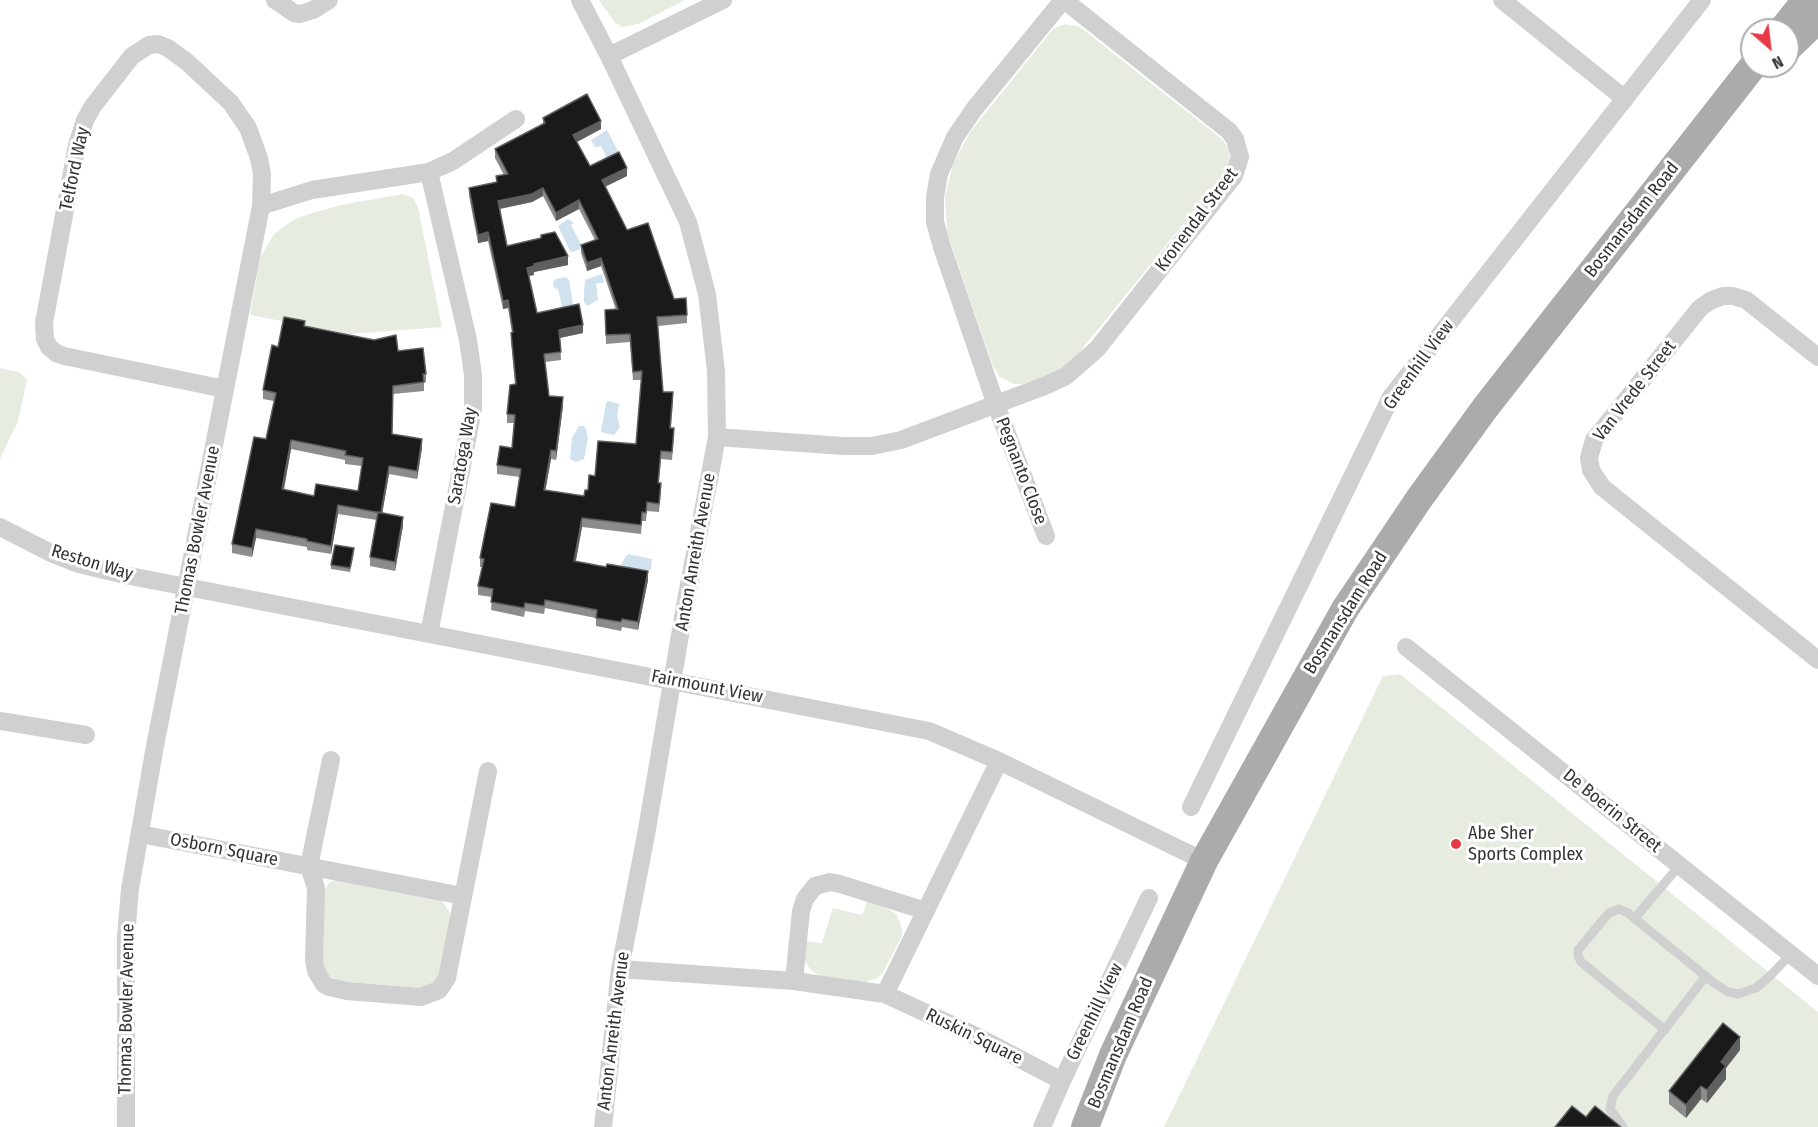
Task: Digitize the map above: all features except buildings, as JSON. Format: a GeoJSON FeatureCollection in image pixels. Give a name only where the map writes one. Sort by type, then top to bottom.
{"type":"FeatureCollection","features":[{"type":"Feature","properties":{"kind":"main road"},"geometry":{"type":"LineString","coordinates":[[1792,18],[1806,0]]}},
{"type":"Feature","properties":{"kind":"main road"},"geometry":{"type":"LineString","coordinates":[[1800,36],[1818,19]]}},
{"type":"Feature","properties":{"kind":"main road","name":"Bosmansdam Road"},"geometry":{"type":"LineString","coordinates":[[1085,1127],[1113,1055],[1204,861],[1345,609],[1419,499],[1485,408],[1743,78]]}},
{"type":"Feature","properties":{"kind":"main road","name":"Bosmansdam Road"},"geometry":{"type":"LineString","coordinates":[[1688,147],[1758,78]]}},
{"type":"Feature","properties":{"kind":"street"},"geometry":{"type":"LineString","coordinates":[[275,0],[294,13],[300,14],[313,10],[329,0]]}},
{"type":"Feature","properties":{"kind":"street","name":"Anton Anreith Avenue"},"geometry":{"type":"LineString","coordinates":[[580,0],[688,222],[707,294],[716,371],[717,437],[620,969],[603,1127]]}},
{"type":"Feature","properties":{"kind":"street"},"geometry":{"type":"LineString","coordinates":[[609,56],[723,0]]}},
{"type":"Feature","properties":{"kind":"street","name":"Kronendal Street"},"geometry":{"type":"LineString","coordinates":[[717,437],[872,446],[902,440],[996,405],[1066,376],[1090,357],[1234,176],[1239,164],[1239,148],[1229,131],[1063,0],[975,108],[955,137],[939,174],[934,197],[935,222],[942,247],[996,405]]}},
{"type":"Feature","properties":{"kind":"street"},"geometry":{"type":"LineString","coordinates":[[1502,0],[1625,99]]}},
{"type":"Feature","properties":{"kind":"street","name":"Greenhill View"},"geometry":{"type":"LineString","coordinates":[[1191,807],[1391,397],[1702,0]]}},
{"type":"Feature","properties":{"kind":"street","name":"Telford Way"},"geometry":{"type":"LineString","coordinates":[[225,389],[64,356],[49,347],[45,339],[44,323],[76,145],[93,106],[132,56],[149,45],[158,44],[168,48],[187,62],[231,103],[248,128],[259,158],[262,174],[261,206]]}},
{"type":"Feature","properties":{"kind":"street"},"geometry":{"type":"LineString","coordinates":[[261,206],[312,190],[429,172],[453,161],[516,119]]}},
{"type":"Feature","properties":{"kind":"street","name":"Saratoga Way"},"geometry":{"type":"LineString","coordinates":[[429,172],[468,340],[473,409],[429,634]]}},
{"type":"Feature","properties":{"kind":"street","name":"Thomas Bowler Avenue"},"geometry":{"type":"LineString","coordinates":[[126,1127],[126,937],[130,889],[261,206]]}},
{"type":"Feature","properties":{"kind":"street","name":"Van Vrede Street"},"geometry":{"type":"LineString","coordinates":[[1818,357],[1746,300],[1734,296],[1723,296],[1710,301],[1700,308],[1594,440],[1589,459],[1591,470],[1602,488],[1818,660]]}},
{"type":"Feature","properties":{"kind":"street","name":"Pegnanto Close"},"geometry":{"type":"LineString","coordinates":[[996,405],[1046,536]]}},
{"type":"Feature","properties":{"kind":"street","name":"Reston Way"},"geometry":{"type":"LineString","coordinates":[[0,527],[51,553],[80,564],[188,586]]}},
{"type":"Feature","properties":{"kind":"street","name":"Fairmount View"},"geometry":{"type":"LineString","coordinates":[[188,586],[928,731],[999,761],[1204,861]]}},
{"type":"Feature","properties":{"kind":"street","name":"De Boerin Street"},"geometry":{"type":"LineString","coordinates":[[1406,647],[1818,976]]}},
{"type":"Feature","properties":{"kind":"street"},"geometry":{"type":"LineString","coordinates":[[0,721],[86,735]]}},
{"type":"Feature","properties":{"kind":"street"},"geometry":{"type":"LineString","coordinates":[[331,760],[309,866],[316,888],[314,960],[316,971],[324,984],[347,991],[421,997],[439,990],[447,978],[488,771]]}},
{"type":"Feature","properties":{"kind":"street"},"geometry":{"type":"LineString","coordinates":[[885,994],[999,761]]}},
{"type":"Feature","properties":{"kind":"street","name":"Osborn Square"},"geometry":{"type":"LineString","coordinates":[[140,834],[463,896]]}},
{"type":"Feature","properties":{"kind":"street"},"geometry":{"type":"LineString","coordinates":[[794,981],[801,911],[805,899],[815,886],[830,882],[840,884],[926,911]]}},
{"type":"Feature","properties":{"kind":"street","name":"Greenhill View"},"geometry":{"type":"LineString","coordinates":[[1042,1127],[1149,898]]}},
{"type":"Feature","properties":{"kind":"street","name":"Ruskin Square"},"geometry":{"type":"LineString","coordinates":[[620,969],[794,981],[885,994],[980,1038],[1062,1081]]}},
{"type":"Feature","properties":{"kind":"lane"},"geometry":{"type":"LineString","coordinates":[[1635,918],[1679,866]]}},
{"type":"Feature","properties":{"kind":"lane"},"geometry":{"type":"LineString","coordinates":[[1665,1030],[1581,962],[1578,956],[1578,950],[1609,913],[1619,909],[1623,910],[1728,992],[1738,994],[1756,988],[1791,954]]}},
{"type":"Feature","properties":{"kind":"lane"},"geometry":{"type":"LineString","coordinates":[[1623,1127],[1610,1108],[1611,1101],[1706,976]]}},
{"type":"Feature","properties":{"kind":"shaded area"},"geometry":{"type":"Polygon","coordinates":[[[599,0],[685,0],[638,24],[622,27],[615,23],[599,0]]]}},
{"type":"Feature","properties":{"kind":"shaded area"},"geometry":{"type":"Polygon","coordinates":[[[1065,24],[1080,27],[1223,140],[1229,149],[1230,163],[1227,170],[1073,360],[1048,377],[1023,384],[1014,384],[1000,377],[993,366],[947,232],[945,196],[953,164],[971,131],[1053,29],[1065,24]]]}},
{"type":"Feature","properties":{"kind":"shaded area"},"geometry":{"type":"Polygon","coordinates":[[[403,194],[413,198],[418,207],[442,327],[350,334],[250,315],[260,258],[274,234],[293,220],[312,213],[341,205],[403,194]]]}},
{"type":"Feature","properties":{"kind":"shaded area"},"geometry":{"type":"Polygon","coordinates":[[[0,368],[19,372],[27,380],[18,421],[0,459],[0,368]]]}},
{"type":"Feature","properties":{"kind":"shaded area","name":"Abe Sher Sports Complex"},"geometry":{"type":"Polygon","coordinates":[[[1400,674],[1818,1012],[1818,1127],[1164,1127],[1383,676],[1400,674]]]}},
{"type":"Feature","properties":{"kind":"shaded area"},"geometry":{"type":"Polygon","coordinates":[[[337,880],[438,899],[443,902],[450,913],[450,920],[438,979],[433,984],[421,988],[337,981],[327,974],[323,963],[323,891],[330,882],[337,880]]]}},
{"type":"Feature","properties":{"kind":"shaded area"},"geometry":{"type":"Polygon","coordinates":[[[868,900],[896,914],[902,928],[902,936],[882,974],[865,982],[823,977],[816,974],[804,959],[806,941],[822,943],[833,908],[862,915],[868,900]]]}},
{"type":"Feature","properties":{"kind":"water"},"geometry":{"type":"Polygon","coordinates":[[[607,130],[620,155],[608,160],[601,146],[595,147],[591,140],[607,130]]]}},
{"type":"Feature","properties":{"kind":"water"},"geometry":{"type":"Polygon","coordinates":[[[568,219],[574,223],[571,225],[582,246],[573,252],[570,251],[558,226],[568,219]]]}},
{"type":"Feature","properties":{"kind":"water"},"geometry":{"type":"Polygon","coordinates":[[[602,274],[604,283],[596,283],[598,300],[587,306],[584,302],[585,280],[602,274]]]}},
{"type":"Feature","properties":{"kind":"water"},"geometry":{"type":"Polygon","coordinates":[[[566,277],[569,280],[573,306],[564,309],[558,289],[554,288],[553,282],[566,277]]]}},
{"type":"Feature","properties":{"kind":"water"},"geometry":{"type":"Polygon","coordinates":[[[608,401],[619,404],[617,417],[620,427],[614,435],[601,431],[608,401]]]}},
{"type":"Feature","properties":{"kind":"water"},"geometry":{"type":"Polygon","coordinates":[[[579,426],[584,426],[588,438],[584,459],[575,462],[570,459],[572,438],[579,426]]]}},
{"type":"Feature","properties":{"kind":"water"},"geometry":{"type":"Polygon","coordinates":[[[628,554],[652,559],[651,570],[620,569],[628,554]]]}},
{"type":"Feature","properties":{"kind":"place","name":"Abe Sher Sports Complex"},"geometry":{"type":"Point","coordinates":[1456,844]}}]}
